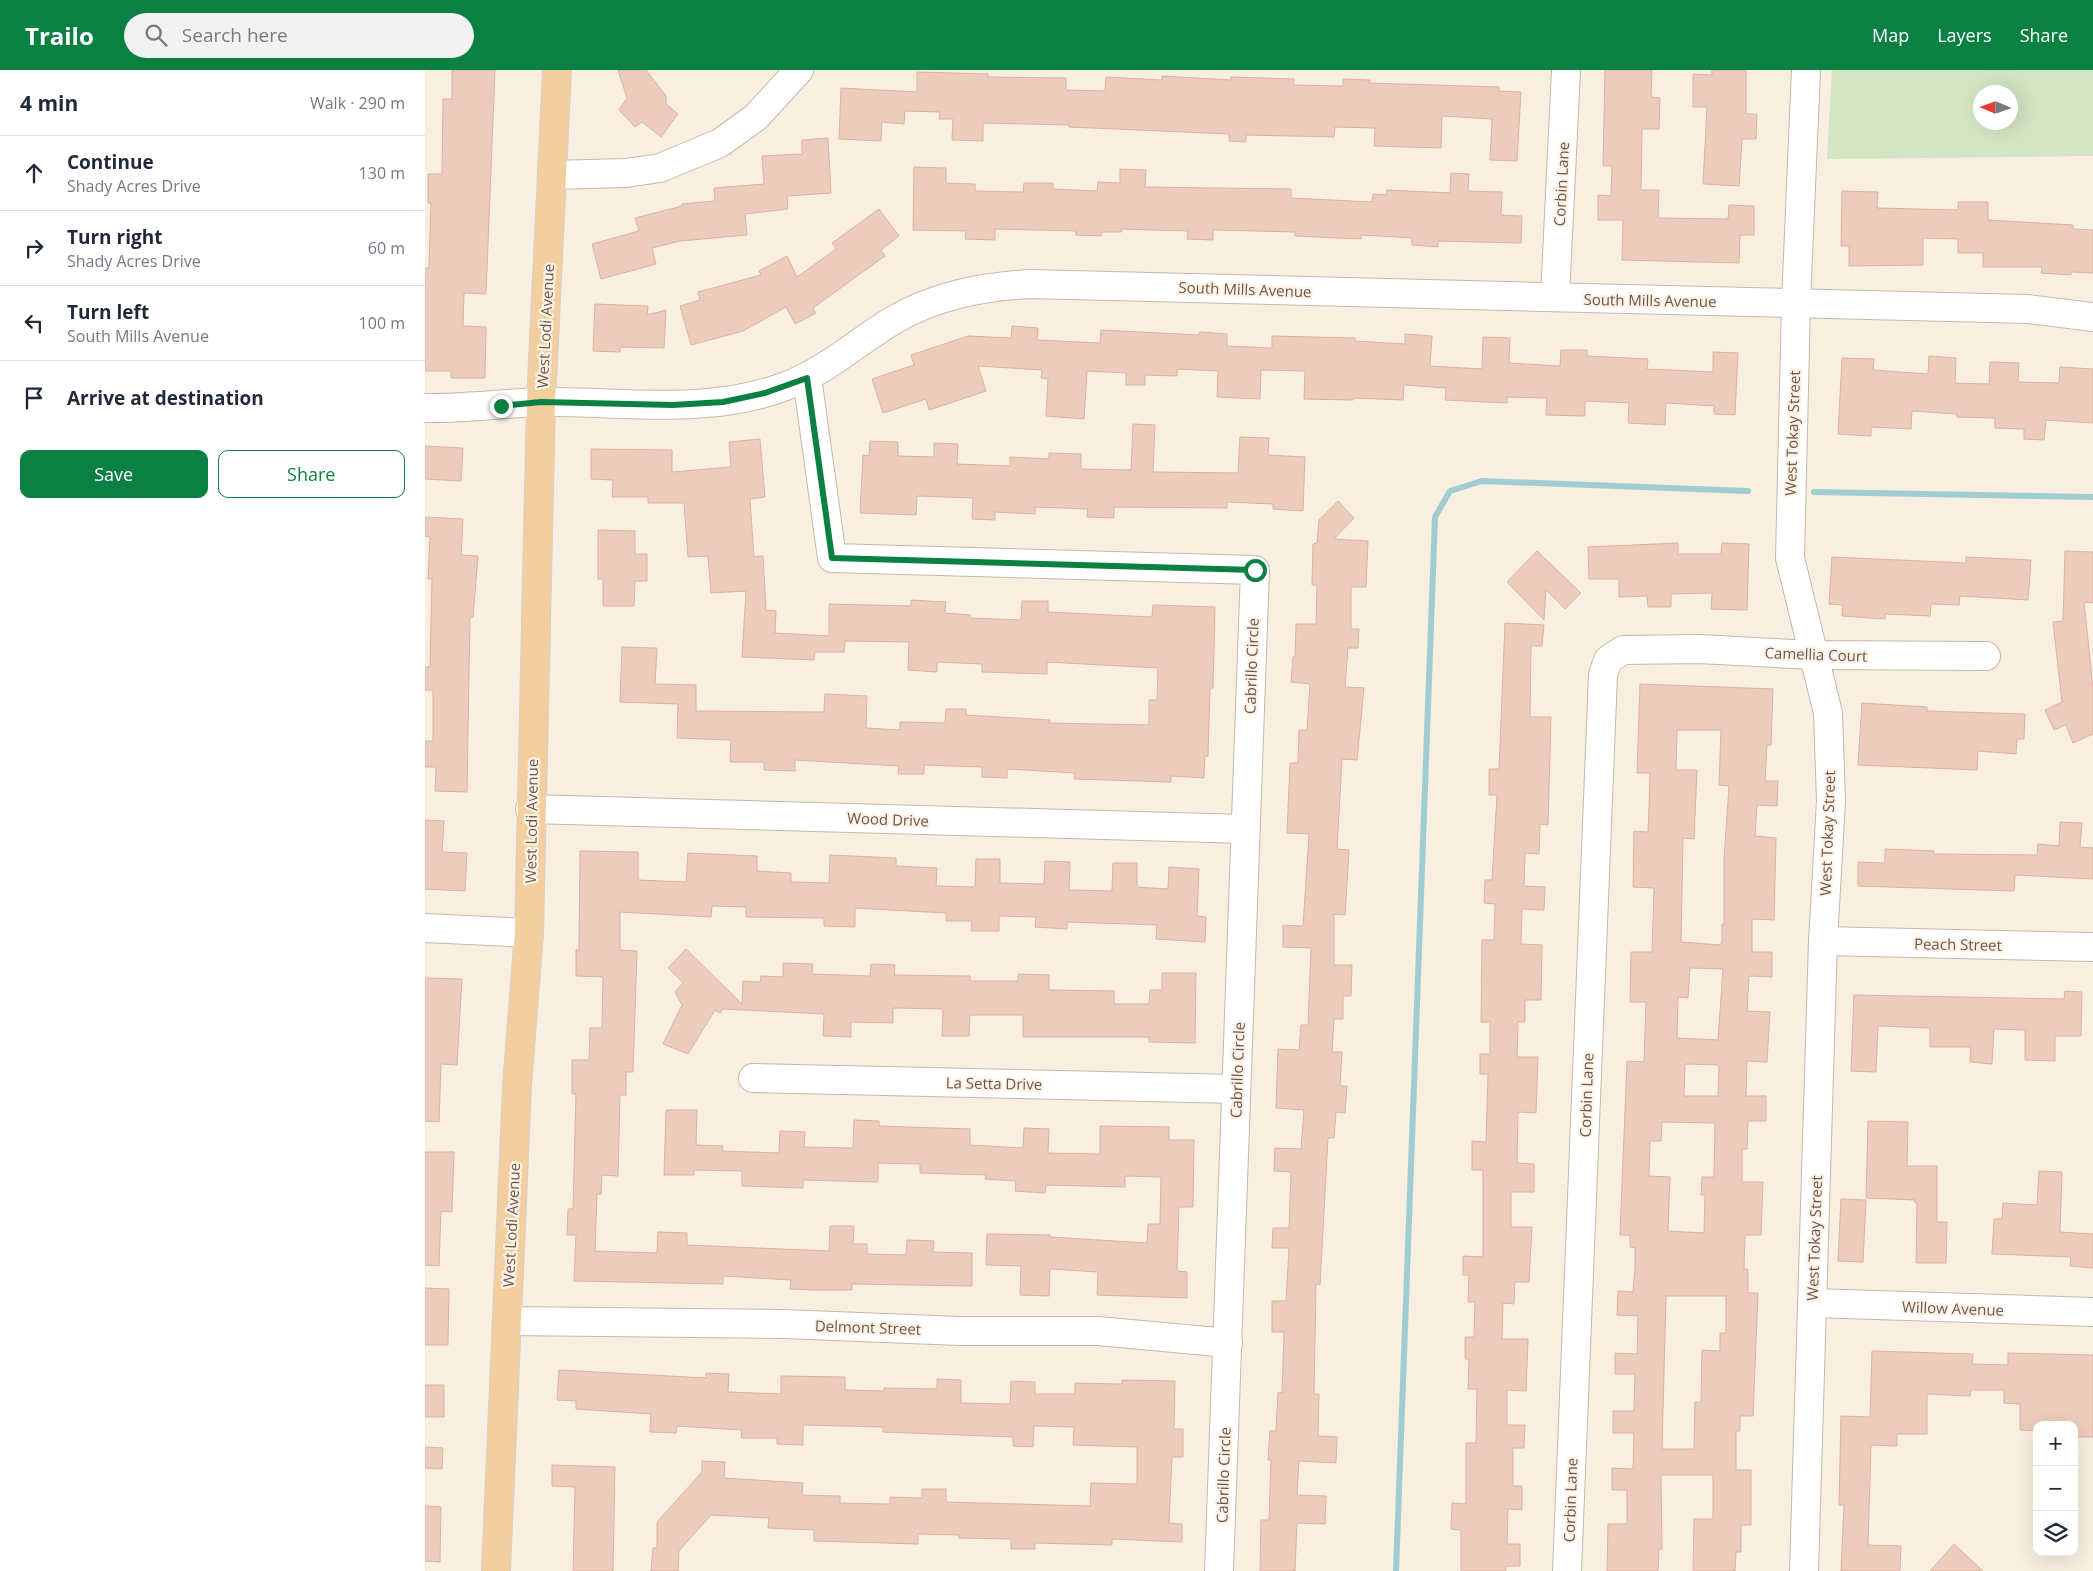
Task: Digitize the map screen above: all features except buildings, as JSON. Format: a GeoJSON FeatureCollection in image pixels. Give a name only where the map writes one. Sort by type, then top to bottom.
{"type":"FeatureCollection","features":[{"type":"Feature","properties":{"kind":"main road","name":"West Lodi Avenue"},"geometry":{"type":"LineString","coordinates":[[496,1571],[517,1086],[529,933],[530,809],[541,402],[557,70]]}},
{"type":"Feature","properties":{"kind":"street"},"geometry":{"type":"LineString","coordinates":[[552,175],[626,173],[660,168],[720,143],[756,117],[799,70]]}},
{"type":"Feature","properties":{"kind":"street","name":"Corbin Lane"},"geometry":{"type":"LineString","coordinates":[[1555,297],[1566,70]]}},
{"type":"Feature","properties":{"kind":"street","name":"West Tokay Street"},"geometry":{"type":"LineString","coordinates":[[1804,1571],[1823,941],[1831,801],[1828,714],[1790,558],[1796,303],[1806,70]]}},
{"type":"Feature","properties":{"kind":"street","name":"South Mills Avenue"},"geometry":{"type":"LineString","coordinates":[[425,408],[541,402],[673,405],[723,402],[765,393],[807,378],[911,311],[960,292],[985,288],[1054,284],[2028,309],[2093,317]]}},
{"type":"Feature","properties":{"kind":"street","name":"Cabrillo Circle"},"geometry":{"type":"LineString","coordinates":[[807,378],[832,558],[1255,570],[1219,1571]]}},
{"type":"Feature","properties":{"kind":"street","name":"Corbin Lane"},"geometry":{"type":"LineString","coordinates":[[1567,1571],[1603,675],[1608,660],[1623,650],[1646,650]]}},
{"type":"Feature","properties":{"kind":"street","name":"Camellia Court"},"geometry":{"type":"LineString","coordinates":[[1646,650],[1699,650],[1813,655],[1986,656]]}},
{"type":"Feature","properties":{"kind":"street","name":"Wood Drive"},"geometry":{"type":"LineString","coordinates":[[530,809],[1245,829]]}},
{"type":"Feature","properties":{"kind":"street"},"geometry":{"type":"LineString","coordinates":[[425,928],[529,933]]}},
{"type":"Feature","properties":{"kind":"street","name":"Peach Street"},"geometry":{"type":"LineString","coordinates":[[1823,941],[2093,947]]}},
{"type":"Feature","properties":{"kind":"street","name":"La Setta Drive"},"geometry":{"type":"LineString","coordinates":[[753,1078],[1236,1089]]}},
{"type":"Feature","properties":{"kind":"street","name":"Willow Avenue"},"geometry":{"type":"LineString","coordinates":[[1812,1303],[2093,1312]]}},
{"type":"Feature","properties":{"kind":"street","name":"Delmont Street"},"geometry":{"type":"LineString","coordinates":[[507,1321],[784,1324],[960,1331],[1098,1331],[1228,1343]]}},
{"type":"Feature","properties":{"kind":"green space"},"geometry":{"type":"Polygon","coordinates":[[[1832,70],[2093,70],[2093,156],[1827,159],[1832,70]]]}},
{"type":"Feature","properties":{"kind":"waterway"},"geometry":{"type":"LineString","coordinates":[[1396,1571],[1435,517],[1450,491],[1482,481],[1748,491]]}},
{"type":"Feature","properties":{"kind":"waterway"},"geometry":{"type":"LineString","coordinates":[[1814,492],[2093,497]]}},
{"type":"Feature","properties":{"kind":"route"},"geometry":{"type":"LineString","coordinates":[[501,406],[541,402],[673,405],[723,402],[765,393],[807,378],[832,558],[1255,570]]}}]}
